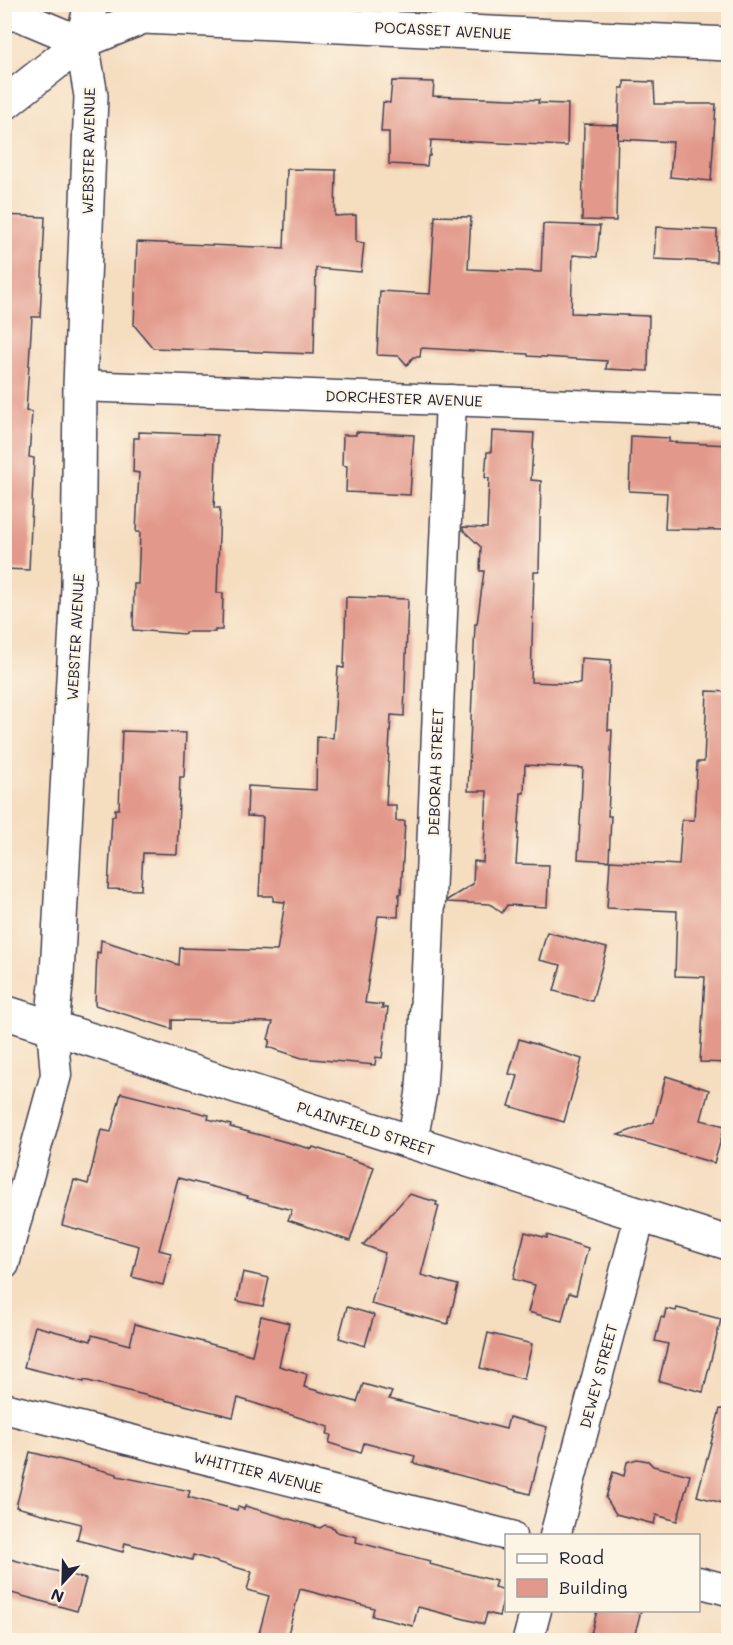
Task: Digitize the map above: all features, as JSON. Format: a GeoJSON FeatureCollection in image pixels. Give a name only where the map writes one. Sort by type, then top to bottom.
{"type":"FeatureCollection","features":[{"type":"Feature","properties":{"kind":"main road","name":"WEBSTER AVENUE"},"geometry":{"type":"LineString","coordinates":[[52,1027],[58,962],[78,588],[80,386],[92,96],[82,42],[91,4]]}},
{"type":"Feature","properties":{"kind":"main road","name":"POCASSET AVENUE"},"geometry":{"type":"LineString","coordinates":[[4,104],[82,42],[143,17],[729,44]]}},
{"type":"Feature","properties":{"kind":"main road","name":"PLAINFIELD STREET"},"geometry":{"type":"LineString","coordinates":[[4,1012],[729,1244]]}},
{"type":"Feature","properties":{"kind":"street"},"geometry":{"type":"LineString","coordinates":[[4,15],[20,16],[82,42]]}},
{"type":"Feature","properties":{"kind":"street","name":"DORCHESTER AVENUE"},"geometry":{"type":"LineString","coordinates":[[80,386],[729,411]]}},
{"type":"Feature","properties":{"kind":"street","name":"DEBORAH STREET"},"geometry":{"type":"LineString","coordinates":[[412,1142],[421,1094],[423,1065],[451,400]]}},
{"type":"Feature","properties":{"kind":"street","name":"WEBSTER AVENUE"},"geometry":{"type":"LineString","coordinates":[[4,1264],[56,1075],[52,1027]]}},
{"type":"Feature","properties":{"kind":"street","name":"DEWEY STREET"},"geometry":{"type":"LineString","coordinates":[[556,1534],[640,1216]]}},
{"type":"Feature","properties":{"kind":"street","name":"WHITTIER AVENUE"},"geometry":{"type":"LineString","coordinates":[[4,1408],[505,1534]]}},
{"type":"Feature","properties":{"kind":"street"},"geometry":{"type":"LineString","coordinates":[[700,1582],[729,1590]]}},
{"type":"Feature","properties":{"kind":"street"},"geometry":{"type":"LineString","coordinates":[[528,1641],[536,1612]]}},
{"type":"Feature","properties":{"kind":"building"},"geometry":{"type":"Polygon","coordinates":[[[392,81],[434,82],[433,96],[539,100],[538,103],[568,104],[567,146],[431,140],[427,166],[389,164],[389,132],[381,132],[383,102],[390,103],[392,81]]]}},
{"type":"Feature","properties":{"kind":"building"},"geometry":{"type":"Polygon","coordinates":[[[624,81],[654,82],[655,104],[716,104],[711,181],[670,177],[673,142],[618,139],[620,88],[624,88],[624,81]]]}},
{"type":"Feature","properties":{"kind":"building"},"geometry":{"type":"Polygon","coordinates":[[[584,124],[618,125],[616,221],[582,220],[584,124]]]}},
{"type":"Feature","properties":{"kind":"building"},"geometry":{"type":"Polygon","coordinates":[[[287,169],[336,170],[335,216],[356,215],[356,242],[364,243],[361,272],[316,268],[314,354],[153,348],[134,325],[137,242],[284,248],[287,169]]]}},
{"type":"Feature","properties":{"kind":"building"},"geometry":{"type":"Polygon","coordinates":[[[4,215],[45,217],[40,317],[32,317],[26,411],[32,412],[29,457],[34,458],[29,570],[4,569],[4,215]]]}},
{"type":"Feature","properties":{"kind":"building"},"geometry":{"type":"Polygon","coordinates":[[[435,216],[471,217],[468,269],[541,272],[543,224],[600,226],[597,257],[573,255],[571,313],[649,316],[648,371],[606,369],[607,361],[528,356],[528,354],[421,348],[420,357],[413,357],[407,365],[399,356],[377,355],[380,291],[430,294],[435,216]]]}},
{"type":"Feature","properties":{"kind":"building"},"geometry":{"type":"Polygon","coordinates":[[[656,227],[717,230],[716,262],[654,259],[656,227]]]}},
{"type":"Feature","properties":{"kind":"building"},"geometry":{"type":"Polygon","coordinates":[[[492,431],[534,433],[531,480],[541,481],[539,572],[534,572],[531,682],[580,684],[581,658],[611,660],[608,730],[612,730],[608,816],[611,816],[609,861],[578,859],[583,768],[525,765],[516,864],[549,865],[547,907],[507,905],[502,913],[490,904],[447,902],[473,884],[474,861],[483,862],[487,791],[468,791],[475,624],[477,624],[484,571],[480,571],[481,547],[463,530],[463,527],[487,528],[489,478],[485,478],[487,452],[491,452],[492,431]]]}},
{"type":"Feature","properties":{"kind":"building"},"geometry":{"type":"Polygon","coordinates":[[[139,432],[217,435],[214,508],[220,508],[217,593],[223,593],[222,630],[185,632],[185,634],[133,630],[134,584],[138,584],[140,532],[136,532],[139,473],[133,472],[134,438],[139,438],[139,432]]]}},
{"type":"Feature","properties":{"kind":"building"},"geometry":{"type":"Polygon","coordinates":[[[356,432],[414,435],[410,495],[346,492],[347,466],[342,465],[343,435],[356,435],[356,432]]]}},
{"type":"Feature","properties":{"kind":"building"},"geometry":{"type":"Polygon","coordinates":[[[631,436],[669,438],[669,442],[729,445],[729,530],[665,529],[667,493],[629,491],[631,436]]]}},
{"type":"Feature","properties":{"kind":"building"},"geometry":{"type":"Polygon","coordinates":[[[346,597],[408,599],[404,716],[391,715],[386,805],[396,805],[396,821],[405,821],[401,894],[399,894],[398,917],[378,916],[365,1003],[383,1005],[382,1008],[388,1008],[382,1058],[376,1057],[375,1065],[302,1058],[268,1047],[273,1022],[172,1020],[172,1029],[95,1005],[97,952],[100,953],[101,940],[179,965],[180,948],[277,951],[285,902],[273,901],[273,896],[259,896],[263,817],[247,816],[248,786],[316,790],[317,737],[333,738],[338,667],[344,668],[346,597]]]}},
{"type":"Feature","properties":{"kind":"building"},"geometry":{"type":"Polygon","coordinates":[[[707,691],[729,692],[729,1063],[700,1062],[705,977],[675,976],[677,911],[607,908],[610,861],[679,865],[682,820],[694,820],[697,762],[704,762],[707,691]]]}},
{"type":"Feature","properties":{"kind":"building"},"geometry":{"type":"Polygon","coordinates":[[[122,731],[186,733],[184,777],[180,777],[177,854],[143,853],[141,890],[108,889],[112,816],[115,816],[115,809],[119,809],[122,731]]]}},
{"type":"Feature","properties":{"kind":"building"},"geometry":{"type":"Polygon","coordinates":[[[547,932],[607,948],[592,1001],[554,991],[561,965],[539,960],[547,932]]]}},
{"type":"Feature","properties":{"kind":"building"},"geometry":{"type":"Polygon","coordinates":[[[519,1039],[582,1059],[564,1122],[509,1106],[518,1076],[509,1074],[519,1039]]]}},
{"type":"Feature","properties":{"kind":"building"},"geometry":{"type":"Polygon","coordinates":[[[666,1076],[709,1090],[701,1120],[725,1126],[714,1163],[618,1135],[654,1122],[666,1076]]]}},
{"type":"Feature","properties":{"kind":"building"},"geometry":{"type":"Polygon","coordinates":[[[121,1093],[209,1115],[208,1119],[231,1125],[230,1127],[312,1149],[313,1147],[374,1167],[350,1241],[288,1220],[292,1210],[178,1178],[159,1250],[171,1253],[163,1285],[132,1277],[139,1246],[62,1225],[74,1180],[88,1184],[101,1130],[111,1132],[121,1093]]]}},
{"type":"Feature","properties":{"kind":"building"},"geometry":{"type":"Polygon","coordinates":[[[409,1194],[437,1202],[436,1205],[439,1206],[421,1275],[458,1285],[448,1324],[371,1304],[385,1253],[363,1245],[409,1194]]]}},
{"type":"Feature","properties":{"kind":"building"},"geometry":{"type":"Polygon","coordinates":[[[525,1232],[547,1238],[547,1235],[588,1248],[576,1295],[569,1293],[562,1321],[528,1312],[535,1285],[513,1279],[525,1232]]]}},
{"type":"Feature","properties":{"kind":"building"},"geometry":{"type":"Polygon","coordinates":[[[243,1272],[269,1278],[263,1306],[237,1301],[243,1272]]]}},
{"type":"Feature","properties":{"kind":"building"},"geometry":{"type":"Polygon","coordinates":[[[347,1307],[374,1315],[365,1346],[339,1338],[347,1307]]]}},
{"type":"Feature","properties":{"kind":"building"},"geometry":{"type":"Polygon","coordinates":[[[677,1308],[721,1319],[703,1392],[659,1381],[668,1344],[655,1341],[661,1317],[664,1318],[666,1309],[676,1311],[677,1308]]]}},
{"type":"Feature","properties":{"kind":"building"},"geometry":{"type":"Polygon","coordinates":[[[261,1316],[289,1323],[279,1366],[307,1374],[304,1387],[357,1402],[363,1384],[392,1392],[389,1399],[506,1429],[509,1417],[547,1427],[530,1494],[413,1463],[415,1456],[364,1443],[361,1453],[329,1443],[331,1435],[327,1434],[329,1427],[238,1398],[233,1417],[24,1367],[35,1326],[91,1341],[92,1335],[130,1345],[135,1324],[252,1355],[261,1316]]]}},
{"type":"Feature","properties":{"kind":"building"},"geometry":{"type":"Polygon","coordinates":[[[488,1333],[532,1344],[524,1379],[480,1368],[488,1333]]]}},
{"type":"Feature","properties":{"kind":"building"},"geometry":{"type":"Polygon","coordinates":[[[720,1409],[729,1410],[729,1505],[697,1496],[720,1409]]]}},
{"type":"Feature","properties":{"kind":"building"},"geometry":{"type":"Polygon","coordinates":[[[30,1452],[117,1474],[117,1476],[190,1491],[188,1497],[237,1510],[238,1507],[244,1509],[245,1506],[320,1528],[325,1525],[334,1528],[337,1532],[357,1537],[356,1542],[496,1581],[494,1587],[505,1590],[505,1594],[499,1616],[487,1613],[484,1624],[418,1607],[413,1626],[372,1616],[374,1608],[300,1589],[286,1641],[257,1641],[269,1596],[247,1590],[252,1572],[193,1555],[192,1560],[125,1543],[123,1552],[77,1540],[81,1524],[16,1507],[30,1452]]]}},
{"type":"Feature","properties":{"kind":"building"},"geometry":{"type":"Polygon","coordinates":[[[637,1459],[648,1461],[653,1466],[690,1475],[677,1521],[656,1515],[654,1524],[616,1514],[606,1498],[613,1472],[624,1476],[627,1462],[637,1459]]]}},
{"type":"Feature","properties":{"kind":"building"},"geometry":{"type":"Polygon","coordinates":[[[10,1559],[86,1579],[77,1611],[4,1591],[10,1559]]]}},
{"type":"Feature","properties":{"kind":"building"},"geometry":{"type":"Polygon","coordinates":[[[597,1612],[641,1612],[633,1641],[589,1641],[597,1612]]]}}]}
